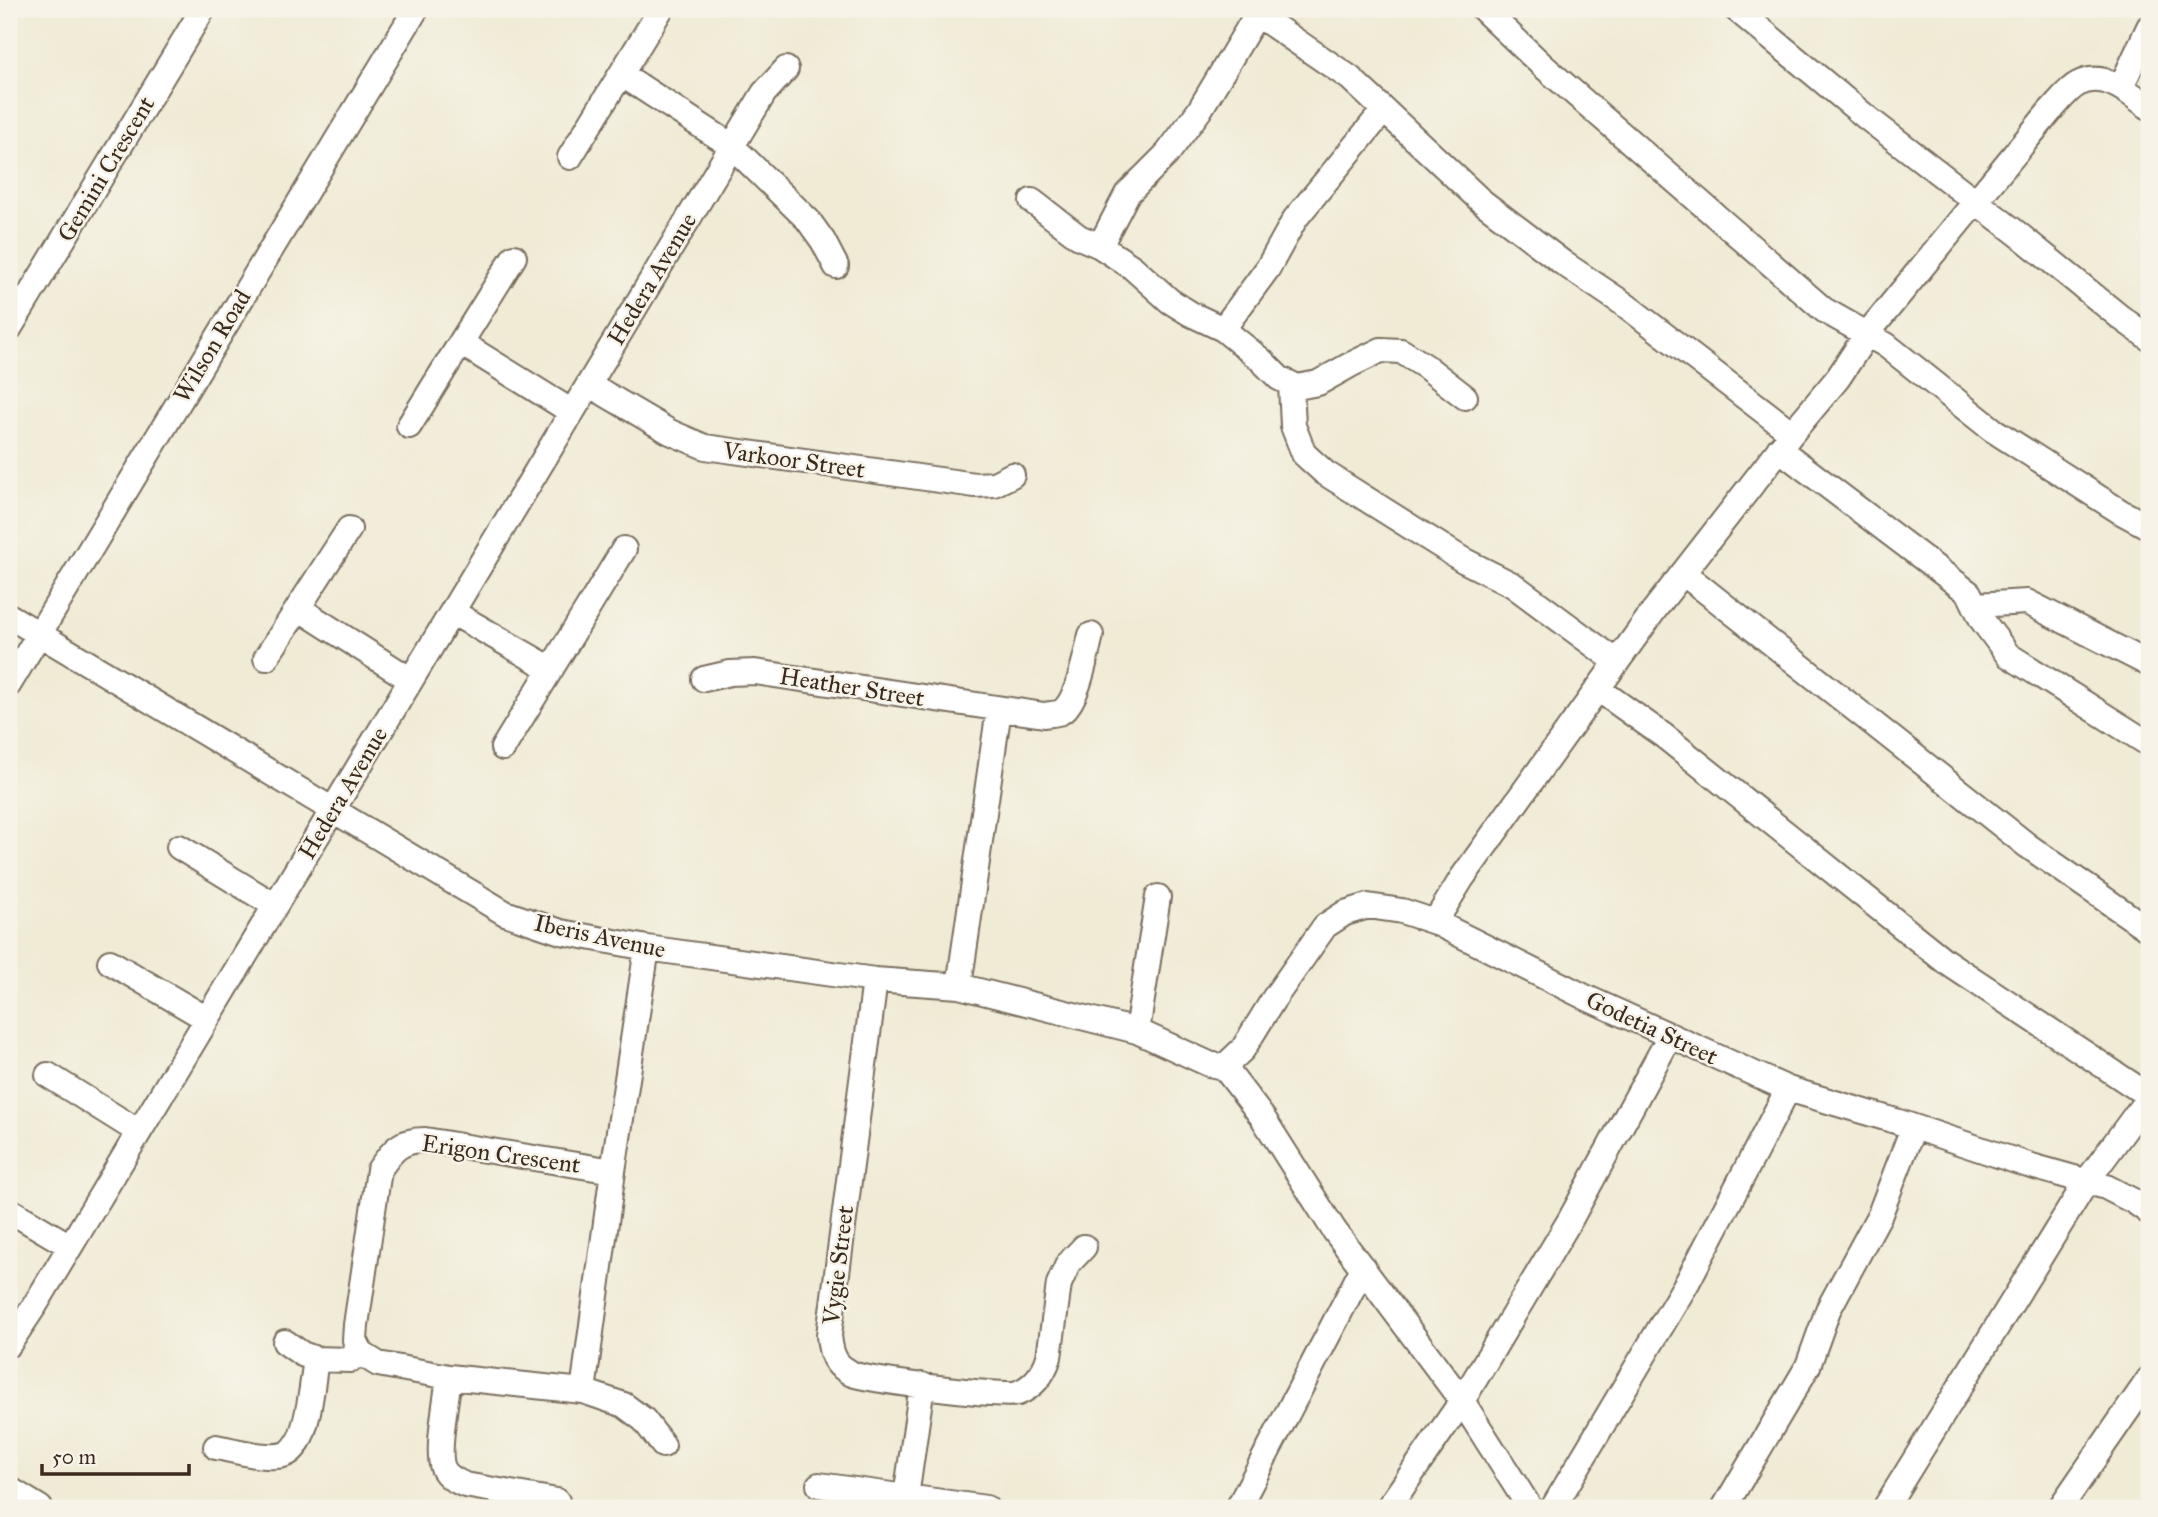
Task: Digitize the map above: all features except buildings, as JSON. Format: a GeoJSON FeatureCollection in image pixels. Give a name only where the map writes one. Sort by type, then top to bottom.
{"type":"FeatureCollection","features":[{"type":"Feature","properties":{"kind":"street","name":"Gemini Crescent"},"geometry":{"type":"LineString","coordinates":[[9,329],[203,9]]}},
{"type":"Feature","properties":{"kind":"street","name":"Wilson Road"},"geometry":{"type":"LineString","coordinates":[[9,684],[416,9]]}},
{"type":"Feature","properties":{"kind":"street"},"geometry":{"type":"LineString","coordinates":[[570,157],[661,9]]}},
{"type":"Feature","properties":{"kind":"street"},"geometry":{"type":"LineString","coordinates":[[1483,9],[1552,75],[1824,310],[1886,345],[1993,430],[2149,527]]}},
{"type":"Feature","properties":{"kind":"street"},"geometry":{"type":"LineString","coordinates":[[1736,9],[1866,117],[2149,338]]}},
{"type":"Feature","properties":{"kind":"street"},"geometry":{"type":"LineString","coordinates":[[1100,246],[1128,194],[1167,154],[1199,111],[1259,12],[1350,78],[1480,200],[1624,304],[1785,442],[1969,593],[1982,620],[2008,655],[2149,744]]}},
{"type":"Feature","properties":{"kind":"street"},"geometry":{"type":"LineString","coordinates":[[2121,87],[2149,27]]}},
{"type":"Feature","properties":{"kind":"street","name":"Hedera Avenue"},"geometry":{"type":"LineString","coordinates":[[9,1344],[35,1305],[764,93],[786,69]]}},
{"type":"Feature","properties":{"kind":"street"},"geometry":{"type":"LineString","coordinates":[[621,74],[732,146],[808,220],[836,266]]}},
{"type":"Feature","properties":{"kind":"street"},"geometry":{"type":"LineString","coordinates":[[1435,922],[1462,878],[1683,573],[1838,378],[1867,334],[2050,111],[2077,84],[2095,78],[2121,87],[2149,107]]}},
{"type":"Feature","properties":{"kind":"street"},"geometry":{"type":"LineString","coordinates":[[1223,329],[1268,268],[1295,219],[1384,110]]}},
{"type":"Feature","properties":{"kind":"street"},"geometry":{"type":"LineString","coordinates":[[1032,201],[1079,237],[1100,246],[1132,267],[1170,301],[1223,329],[1279,378],[1297,387],[1318,383],[1381,350],[1401,351],[1465,397]]}},
{"type":"Feature","properties":{"kind":"street"},"geometry":{"type":"LineString","coordinates":[[409,426],[514,257]]}},
{"type":"Feature","properties":{"kind":"street"},"geometry":{"type":"LineString","coordinates":[[461,343],[572,412]]}},
{"type":"Feature","properties":{"kind":"street"},"geometry":{"type":"LineString","coordinates":[[1291,384],[1293,426],[1304,454],[1325,473],[1463,560],[1513,585],[1618,662]]}},
{"type":"Feature","properties":{"kind":"street","name":"Varkoor Street"},"geometry":{"type":"LineString","coordinates":[[590,385],[670,432],[705,447],[975,485],[994,484],[1012,475]]}},
{"type":"Feature","properties":{"kind":"street"},"geometry":{"type":"LineString","coordinates":[[266,658],[349,529]]}},
{"type":"Feature","properties":{"kind":"street"},"geometry":{"type":"LineString","coordinates":[[503,748],[624,549]]}},
{"type":"Feature","properties":{"kind":"street"},"geometry":{"type":"LineString","coordinates":[[1683,573],[2028,846],[2149,930]]}},
{"type":"Feature","properties":{"kind":"street"},"geometry":{"type":"LineString","coordinates":[[1975,605],[2026,602],[2149,664]]}},
{"type":"Feature","properties":{"kind":"street"},"geometry":{"type":"LineString","coordinates":[[298,608],[411,680]]}},
{"type":"Feature","properties":{"kind":"street"},"geometry":{"type":"LineString","coordinates":[[452,612],[551,669]]}},
{"type":"Feature","properties":{"kind":"street","name":"Iberis Avenue"},"geometry":{"type":"LineString","coordinates":[[9,616],[505,913],[561,932],[647,948],[874,981],[959,986],[1137,1031],[1209,1065],[1224,1067]]}},
{"type":"Feature","properties":{"kind":"street","name":"Heather Street"},"geometry":{"type":"LineString","coordinates":[[704,679],[730,673],[755,672],[1044,715],[1059,713],[1066,707],[1080,676],[1091,635]]}},
{"type":"Feature","properties":{"kind":"street"},"geometry":{"type":"LineString","coordinates":[[1598,689],[1664,736],[1945,961],[2149,1096],[2087,1181],[1885,1508]]}},
{"type":"Feature","properties":{"kind":"street"},"geometry":{"type":"LineString","coordinates":[[959,986],[999,709]]}},
{"type":"Feature","properties":{"kind":"street"},"geometry":{"type":"LineString","coordinates":[[179,847],[274,905]]}},
{"type":"Feature","properties":{"kind":"street"},"geometry":{"type":"LineString","coordinates":[[1137,1031],[1158,897]]}},
{"type":"Feature","properties":{"kind":"street","name":"Godetia Street"},"geometry":{"type":"LineString","coordinates":[[1224,1067],[1243,1049],[1273,1000],[1325,926],[1345,913],[1368,906],[1402,911],[1435,922],[1587,998],[1788,1089],[2106,1187],[2149,1212]]}},
{"type":"Feature","properties":{"kind":"street","name":"Erigon Crescent"},"geometry":{"type":"LineString","coordinates":[[583,1391],[647,948]]}},
{"type":"Feature","properties":{"kind":"street"},"geometry":{"type":"LineString","coordinates":[[110,962],[207,1019]]}},
{"type":"Feature","properties":{"kind":"street","name":"Vygie Street"},"geometry":{"type":"LineString","coordinates":[[874,981],[829,1335],[834,1359],[840,1367],[853,1374],[922,1385],[1010,1395],[1018,1393],[1034,1383],[1045,1367],[1049,1357],[1059,1284],[1068,1264],[1084,1247]]}},
{"type":"Feature","properties":{"kind":"street"},"geometry":{"type":"LineString","coordinates":[[1388,1508],[1462,1401],[1570,1220],[1670,1036]]}},
{"type":"Feature","properties":{"kind":"street"},"geometry":{"type":"LineString","coordinates":[[1224,1067],[1264,1118],[1334,1230],[1462,1401],[1530,1508]]}},
{"type":"Feature","properties":{"kind":"street"},"geometry":{"type":"LineString","coordinates":[[48,1075],[139,1132]]}},
{"type":"Feature","properties":{"kind":"street"},"geometry":{"type":"LineString","coordinates":[[1553,1508],[1688,1281],[1788,1089]]}},
{"type":"Feature","properties":{"kind":"street"},"geometry":{"type":"LineString","coordinates":[[1724,1508],[1808,1366],[1828,1310],[1880,1214],[1913,1128]]}},
{"type":"Feature","properties":{"kind":"street","name":"Erigon Crescent"},"geometry":{"type":"LineString","coordinates":[[362,1354],[355,1340],[356,1325],[379,1170],[400,1146],[407,1142],[425,1140],[613,1171]]}},
{"type":"Feature","properties":{"kind":"street"},"geometry":{"type":"LineString","coordinates":[[9,1210],[70,1246]]}},
{"type":"Feature","properties":{"kind":"street"},"geometry":{"type":"LineString","coordinates":[[1238,1508],[1363,1268]]}},
{"type":"Feature","properties":{"kind":"street"},"geometry":{"type":"LineString","coordinates":[[285,1342],[316,1359],[350,1360],[362,1354],[377,1364],[449,1377],[583,1391],[624,1405],[644,1420],[663,1445]]}},
{"type":"Feature","properties":{"kind":"street"},"geometry":{"type":"LineString","coordinates":[[216,1447],[268,1456],[283,1455],[292,1450],[303,1433],[316,1359]]}},
{"type":"Feature","properties":{"kind":"street"},"geometry":{"type":"LineString","coordinates":[[449,1377],[440,1453],[442,1467],[451,1479],[465,1485],[557,1501]]}},
{"type":"Feature","properties":{"kind":"street"},"geometry":{"type":"LineString","coordinates":[[2060,1508],[2149,1379]]}},
{"type":"Feature","properties":{"kind":"street"},"geometry":{"type":"LineString","coordinates":[[906,1497],[922,1385]]}},
{"type":"Feature","properties":{"kind":"street"},"geometry":{"type":"LineString","coordinates":[[819,1485],[986,1508]]}},
{"type":"Feature","properties":{"kind":"street"},"geometry":{"type":"LineString","coordinates":[[9,1489],[40,1508]]}}]}
